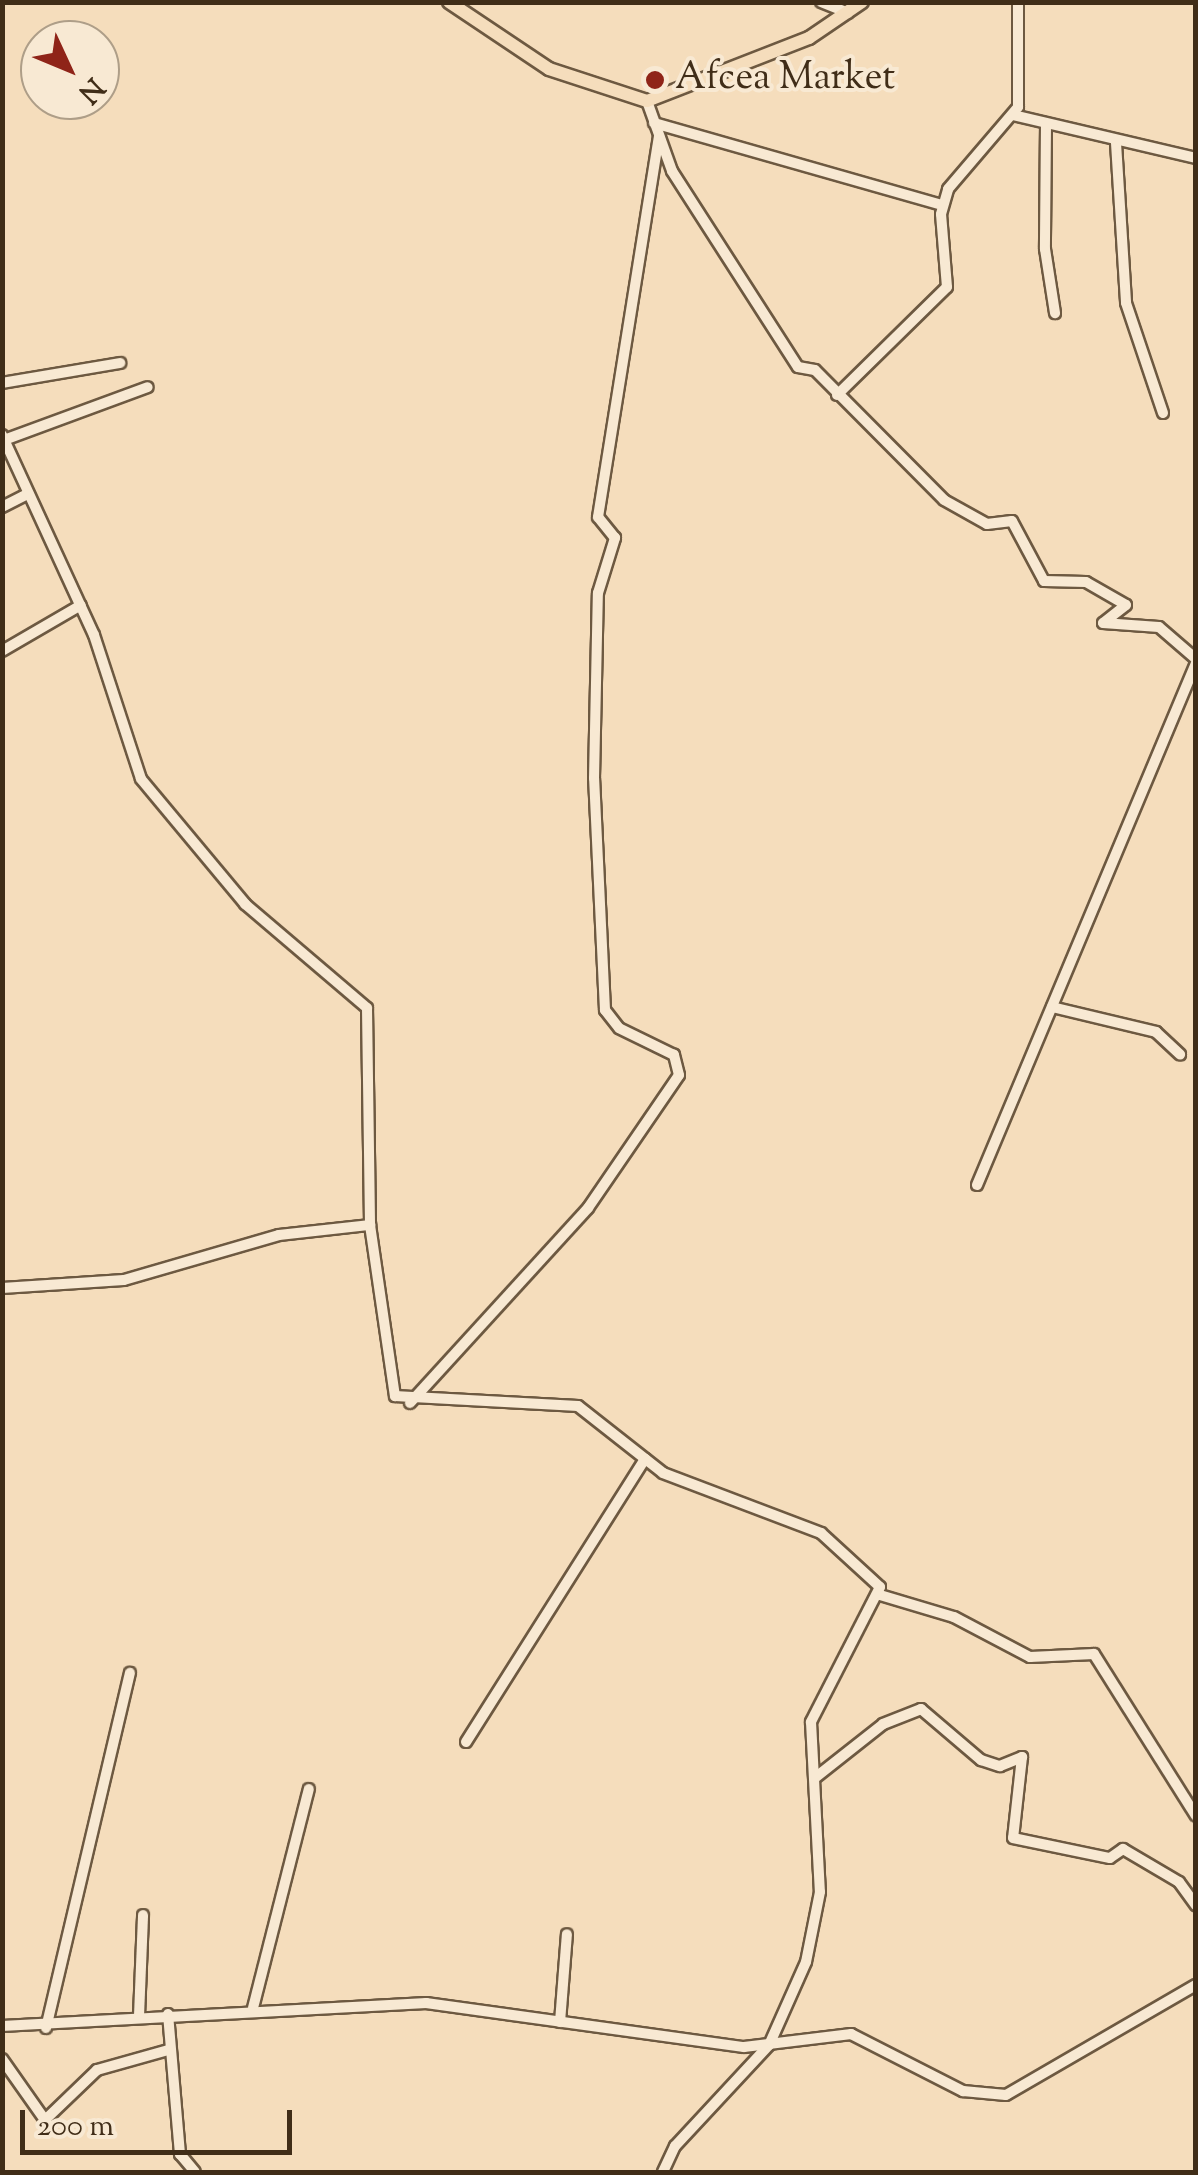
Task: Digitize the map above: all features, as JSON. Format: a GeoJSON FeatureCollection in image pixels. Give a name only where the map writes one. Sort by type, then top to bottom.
{"type":"FeatureCollection","features":[{"type":"Feature","properties":{"kind":"main road"},"geometry":{"type":"LineString","coordinates":[[450,2],[558,74],[647,100],[776,53],[862,2]]}},
{"type":"Feature","properties":{"kind":"street"},"geometry":{"type":"LineString","coordinates":[[821,2],[849,13]]}},
{"type":"Feature","properties":{"kind":"street"},"geometry":{"type":"LineString","coordinates":[[837,395],[947,287],[942,205],[960,170],[1013,115],[1018,2]]}},
{"type":"Feature","properties":{"kind":"street"},"geometry":{"type":"LineString","coordinates":[[647,100],[659,137],[798,366],[815,370],[944,500],[987,524],[1012,521],[1044,581],[1086,582],[1126,606],[1104,623],[1159,627],[1196,661],[1106,858],[1052,1007],[977,1185]]}},
{"type":"Feature","properties":{"kind":"street"},"geometry":{"type":"LineString","coordinates":[[1013,115],[1116,143],[1196,158]]}},
{"type":"Feature","properties":{"kind":"street"},"geometry":{"type":"LineString","coordinates":[[654,122],[942,205]]}},
{"type":"Feature","properties":{"kind":"street"},"geometry":{"type":"LineString","coordinates":[[1046,125],[1045,248],[1056,313]]}},
{"type":"Feature","properties":{"kind":"street"},"geometry":{"type":"LineString","coordinates":[[410,1404],[588,1208],[679,1075],[674,1055],[619,1028],[605,1010],[594,778],[598,593],[615,538],[598,517],[659,137]]}},
{"type":"Feature","properties":{"kind":"street"},"geometry":{"type":"LineString","coordinates":[[1116,143],[1126,303],[1162,413]]}},
{"type":"Feature","properties":{"kind":"street"},"geometry":{"type":"LineString","coordinates":[[2,383],[120,363]]}},
{"type":"Feature","properties":{"kind":"street"},"geometry":{"type":"LineString","coordinates":[[148,387],[4,438],[26,496],[81,605],[126,751],[148,788],[267,926],[364,1002],[370,1226],[392,1386],[410,1404],[578,1406],[645,1460],[822,1532],[875,1578],[880,1595],[817,1702],[815,1937],[770,2045],[664,2170]]}},
{"type":"Feature","properties":{"kind":"street"},"geometry":{"type":"LineString","coordinates":[[2,507],[26,496]]}},
{"type":"Feature","properties":{"kind":"street"},"geometry":{"type":"LineString","coordinates":[[2,651],[81,605]]}},
{"type":"Feature","properties":{"kind":"street"},"geometry":{"type":"LineString","coordinates":[[1052,1007],[1156,1032],[1180,1054]]}},
{"type":"Feature","properties":{"kind":"street"},"geometry":{"type":"LineString","coordinates":[[2,1288],[124,1280],[248,1242],[370,1226]]}},
{"type":"Feature","properties":{"kind":"street"},"geometry":{"type":"LineString","coordinates":[[466,1742],[645,1460]]}},
{"type":"Feature","properties":{"kind":"street"},"geometry":{"type":"LineString","coordinates":[[880,1595],[954,1617],[1030,1656],[1094,1654],[1196,1816]]}},
{"type":"Feature","properties":{"kind":"street"},"geometry":{"type":"LineString","coordinates":[[46,2028],[130,1672]]}},
{"type":"Feature","properties":{"kind":"street"},"geometry":{"type":"LineString","coordinates":[[816,1777],[882,1724],[921,1710],[981,1760],[1000,1766],[1022,1758],[1013,1838],[1110,1858],[1123,1849],[1179,1882],[1196,1905]]}},
{"type":"Feature","properties":{"kind":"street"},"geometry":{"type":"LineString","coordinates":[[253,2008],[310,1789]]}},
{"type":"Feature","properties":{"kind":"street"},"geometry":{"type":"LineString","coordinates":[[139,2016],[142,1915]]}},
{"type":"Feature","properties":{"kind":"street"},"geometry":{"type":"LineString","coordinates":[[560,2022],[567,1934]]}},
{"type":"Feature","properties":{"kind":"street"},"geometry":{"type":"LineString","coordinates":[[2,2026],[46,2028],[139,2016],[253,2008],[426,2004],[770,2045],[851,2034],[962,2091],[1006,2095],[1196,1985]]}},
{"type":"Feature","properties":{"kind":"street"},"geometry":{"type":"LineString","coordinates":[[168,2014],[168,2050],[180,2154],[195,2172]]}},
{"type":"Feature","properties":{"kind":"street"},"geometry":{"type":"LineString","coordinates":[[2,2059],[45,2120],[97,2070],[168,2050]]}},
{"type":"Feature","properties":{"kind":"street"},"geometry":{"type":"LineString","coordinates":[[664,2170],[680,2172]]}},
{"type":"Feature","properties":{"kind":"place","name":"Afcea Market"},"geometry":{"type":"Point","coordinates":[655,80]}}]}
